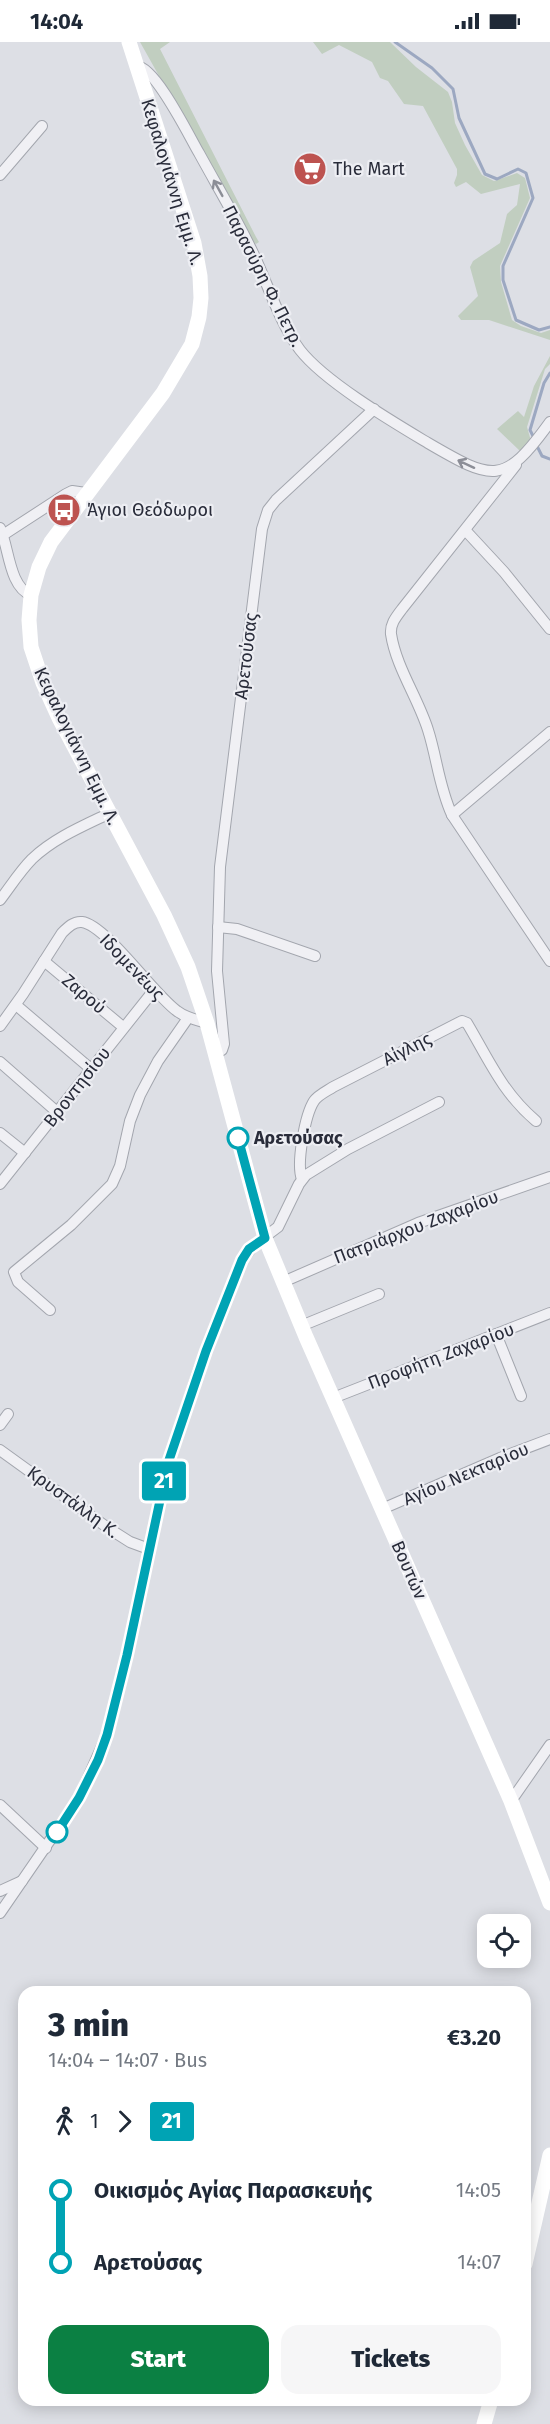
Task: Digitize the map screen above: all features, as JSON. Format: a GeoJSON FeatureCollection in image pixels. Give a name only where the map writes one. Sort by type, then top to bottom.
{"type":"FeatureCollection","features":[{"type":"Feature","properties":{"kind":"main road","name":"Κεφαλογιάννη Εμμ. Λ."},"geometry":{"type":"LineString","coordinates":[[129,42],[194,243],[200,276],[199,317],[188,353],[173,377],[51,542],[39,567],[31,595],[30,635],[40,675],[59,718],[180,949],[195,983],[265,1238]]}},
{"type":"Feature","properties":{"kind":"main road","name":"Βουτών"},"geometry":{"type":"LineString","coordinates":[[265,1238],[301,1326],[511,1801],[550,1903]]}},
{"type":"Feature","properties":{"kind":"main road"},"geometry":{"type":"LineString","coordinates":[[531,2238],[550,2155]]}},
{"type":"Feature","properties":{"kind":"main road"},"geometry":{"type":"LineString","coordinates":[[484,2424],[489,2406]]}},
{"type":"Feature","properties":{"kind":"street","name":"Παρασύρη Φ. Πετρ."},"geometry":{"type":"LineString","coordinates":[[137,66],[144,68],[155,80],[180,120],[236,221],[291,336],[311,362],[411,433],[477,469],[503,470],[520,460]]}},
{"type":"Feature","properties":{"kind":"street"},"geometry":{"type":"LineString","coordinates":[[0,175],[42,126]]}},
{"type":"Feature","properties":{"kind":"street","name":"Αρετούσας"},"geometry":{"type":"LineString","coordinates":[[215,1054],[222,1050],[224,1044],[217,971],[222,838],[262,529],[268,510],[276,500],[374,408]]}},
{"type":"Feature","properties":{"kind":"street"},"geometry":{"type":"LineString","coordinates":[[550,422],[402,609],[393,622],[391,631],[399,660],[429,733],[442,790],[452,815],[550,961]]}},
{"type":"Feature","properties":{"kind":"street"},"geometry":{"type":"LineString","coordinates":[[31,595],[24,592],[15,579],[2,531],[72,491],[86,493]]}},
{"type":"Feature","properties":{"kind":"street"},"geometry":{"type":"LineString","coordinates":[[466,531],[504,572],[550,629]]}},
{"type":"Feature","properties":{"kind":"street"},"geometry":{"type":"LineString","coordinates":[[452,815],[550,732]]}},
{"type":"Feature","properties":{"kind":"street"},"geometry":{"type":"LineString","coordinates":[[0,900],[30,861],[40,852],[110,813]]}},
{"type":"Feature","properties":{"kind":"street","name":"Ιδομενέως"},"geometry":{"type":"LineString","coordinates":[[0,1026],[66,928],[78,922],[86,923],[115,947],[174,1009],[188,1018],[207,1023]]}},
{"type":"Feature","properties":{"kind":"street"},"geometry":{"type":"LineString","coordinates":[[218,927],[237,929],[315,956]]}},
{"type":"Feature","properties":{"kind":"street","name":"Ζαρού"},"geometry":{"type":"LineString","coordinates":[[44,961],[123,1027]]}},
{"type":"Feature","properties":{"kind":"street","name":"Βροντησίου"},"geometry":{"type":"LineString","coordinates":[[0,1184],[154,990]]}},
{"type":"Feature","properties":{"kind":"street"},"geometry":{"type":"LineString","coordinates":[[16,1005],[91,1069]]}},
{"type":"Feature","properties":{"kind":"street"},"geometry":{"type":"LineString","coordinates":[[50,1310],[17,1281],[14,1276],[15,1270],[78,1219],[112,1184],[120,1166],[130,1121],[140,1095],[158,1062],[188,1018]]}},
{"type":"Feature","properties":{"kind":"street","name":"Αίγλης"},"geometry":{"type":"LineString","coordinates":[[302,1179],[300,1164],[303,1139],[312,1106],[317,1098],[333,1087],[462,1021],[467,1023],[495,1074],[512,1098],[536,1121]]}},
{"type":"Feature","properties":{"kind":"street"},"geometry":{"type":"LineString","coordinates":[[0,1062],[57,1112]]}},
{"type":"Feature","properties":{"kind":"street"},"geometry":{"type":"LineString","coordinates":[[0,1913],[79,1798],[98,1760],[107,1735],[168,1463],[209,1342],[242,1260],[249,1249],[278,1227],[302,1179],[329,1159],[439,1102]]}},
{"type":"Feature","properties":{"kind":"street"},"geometry":{"type":"LineString","coordinates":[[0,1133],[25,1153]]}},
{"type":"Feature","properties":{"kind":"street","name":"Πατριάρχου Ζαχαρίου"},"geometry":{"type":"LineString","coordinates":[[283,1282],[417,1223],[550,1177]]}},
{"type":"Feature","properties":{"kind":"street"},"geometry":{"type":"LineString","coordinates":[[301,1326],[379,1294]]}},
{"type":"Feature","properties":{"kind":"street","name":"Προφήτη Ζαχαρίου"},"geometry":{"type":"LineString","coordinates":[[333,1398],[550,1313]]}},
{"type":"Feature","properties":{"kind":"street"},"geometry":{"type":"LineString","coordinates":[[496,1334],[521,1396]]}},
{"type":"Feature","properties":{"kind":"street"},"geometry":{"type":"LineString","coordinates":[[0,1425],[8,1414]]}},
{"type":"Feature","properties":{"kind":"street","name":"Αγίου Νεκταρίου"},"geometry":{"type":"LineString","coordinates":[[382,1509],[550,1439]]}},
{"type":"Feature","properties":{"kind":"street","name":"Κρυστάλλη Κ."},"geometry":{"type":"LineString","coordinates":[[0,1450],[108,1528],[130,1542],[149,1549]]}},
{"type":"Feature","properties":{"kind":"street"},"geometry":{"type":"LineString","coordinates":[[511,1801],[550,1745]]}},
{"type":"Feature","properties":{"kind":"street"},"geometry":{"type":"LineString","coordinates":[[0,1805],[46,1848]]}},
{"type":"Feature","properties":{"kind":"street"},"geometry":{"type":"LineString","coordinates":[[0,1891],[25,1879]]}},
{"type":"Feature","properties":{"kind":"green space"},"geometry":{"type":"Polygon","coordinates":[[[140,42],[170,42],[160,49],[259,242],[256,244],[251,240],[140,42]]]}},
{"type":"Feature","properties":{"kind":"green space"},"geometry":{"type":"Polygon","coordinates":[[[313,42],[390,42],[416,67],[448,92],[455,123],[482,175],[494,181],[517,173],[525,178],[530,198],[500,266],[501,282],[512,320],[541,333],[550,330],[550,340],[489,320],[461,320],[458,316],[478,296],[470,267],[473,261],[500,243],[507,214],[517,205],[520,184],[481,194],[466,182],[456,187],[454,183],[457,169],[423,106],[404,104],[388,81],[380,78],[372,62],[339,45],[322,54],[313,42]]]}},
{"type":"Feature","properties":{"kind":"green space"},"geometry":{"type":"Polygon","coordinates":[[[550,356],[550,364],[545,369],[527,427],[531,441],[520,451],[497,429],[518,411],[524,417],[534,386],[550,356]]]}},
{"type":"Feature","properties":{"kind":"waterway"},"geometry":{"type":"LineString","coordinates":[[395,42],[432,68],[453,89],[459,118],[485,174],[497,179],[518,169],[526,173],[533,198],[503,266],[503,280],[516,320],[539,330],[550,327]]}},
{"type":"Feature","properties":{"kind":"waterway"},"geometry":{"type":"LineString","coordinates":[[534,438],[530,430],[544,383],[550,373]]}},
{"type":"Feature","properties":{"kind":"waterway"},"geometry":{"type":"LineString","coordinates":[[536,444],[542,456],[550,459]]}},
{"type":"Feature","properties":{"kind":"bus line","name":"21"},"geometry":{"type":"LineString","coordinates":[[57,1832],[79,1798],[98,1760],[107,1735],[127,1655],[168,1463],[186,1407],[212,1333],[242,1260],[249,1249],[265,1238],[238,1138]]}},
{"type":"Feature","properties":{"kind":"place","name":"The Mart"},"geometry":{"type":"Point","coordinates":[310,169]}},
{"type":"Feature","properties":{"kind":"place","name":"Άγιοι Θεόδωροι"},"geometry":{"type":"Point","coordinates":[64,510]}},
{"type":"Feature","properties":{"kind":"place","name":"Αρετούσας"},"geometry":{"type":"Point","coordinates":[238,1138]}}]}
